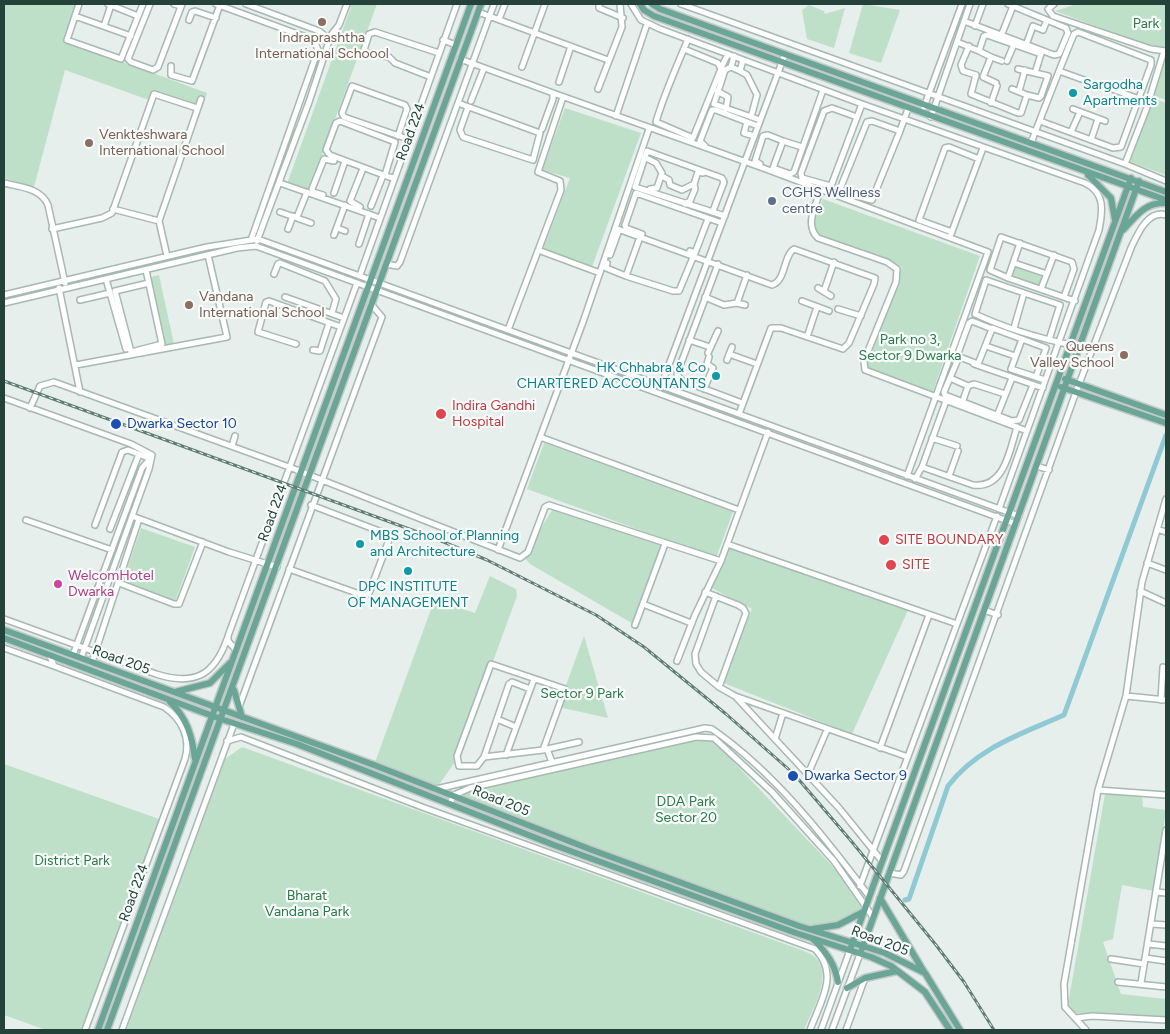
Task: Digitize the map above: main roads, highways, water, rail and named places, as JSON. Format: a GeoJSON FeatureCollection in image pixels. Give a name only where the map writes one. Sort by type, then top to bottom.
{"type":"FeatureCollection","features":[{"type":"Feature","properties":{"kind":"main road","name":"Road 224"},"geometry":{"type":"LineString","coordinates":[[98,1030],[471,4]]}},
{"type":"Feature","properties":{"kind":"main road","name":"Road 224"},"geometry":{"type":"LineString","coordinates":[[108,1030],[481,4]]}},
{"type":"Feature","properties":{"kind":"main road"},"geometry":{"type":"LineString","coordinates":[[640,4],[654,16],[782,61],[921,114],[1136,189],[1166,202]]}},
{"type":"Feature","properties":{"kind":"main road"},"geometry":{"type":"LineString","coordinates":[[652,4],[660,9],[924,106],[1166,192]]}},
{"type":"Feature","properties":{"kind":"main road"},"geometry":{"type":"LineString","coordinates":[[1084,172],[1111,198],[1115,224]]}},
{"type":"Feature","properties":{"kind":"main road"},"geometry":{"type":"LineString","coordinates":[[850,950],[1131,178]]}},
{"type":"Feature","properties":{"kind":"main road"},"geometry":{"type":"LineString","coordinates":[[860,954],[1139,181]]}},
{"type":"Feature","properties":{"kind":"main road"},"geometry":{"type":"LineString","coordinates":[[1121,232],[1140,211],[1149,205],[1166,202]]}},
{"type":"Feature","properties":{"kind":"main road"},"geometry":{"type":"LineString","coordinates":[[1059,377],[1166,415]]}},
{"type":"Feature","properties":{"kind":"main road"},"geometry":{"type":"LineString","coordinates":[[1056,385],[1166,424]]}},
{"type":"Feature","properties":{"kind":"main road","name":"Road 205"},"geometry":{"type":"LineString","coordinates":[[4,634],[73,655],[436,789],[592,850],[902,961],[924,974],[960,1030]]}},
{"type":"Feature","properties":{"kind":"main road","name":"Road 205"},"geometry":{"type":"LineString","coordinates":[[4,634],[50,656],[234,724],[297,744],[554,845],[860,954],[897,971],[925,992],[950,1030]]}},
{"type":"Feature","properties":{"kind":"main road"},"geometry":{"type":"LineString","coordinates":[[174,692],[210,683],[233,661]]}},
{"type":"Feature","properties":{"kind":"main road"},"geometry":{"type":"LineString","coordinates":[[233,686],[238,710],[242,717]]}},
{"type":"Feature","properties":{"kind":"main road"},"geometry":{"type":"LineString","coordinates":[[166,698],[180,711],[188,726],[196,761]]}},
{"type":"Feature","properties":{"kind":"main road"},"geometry":{"type":"LineString","coordinates":[[880,898],[924,974]]}},
{"type":"Feature","properties":{"kind":"main road"},"geometry":{"type":"LineString","coordinates":[[811,930],[838,925],[865,909]]}},
{"type":"Feature","properties":{"kind":"main road"},"geometry":{"type":"LineString","coordinates":[[812,938],[826,953],[836,968],[838,982]]}},
{"type":"Feature","properties":{"kind":"main road"},"geometry":{"type":"LineString","coordinates":[[847,988],[865,978],[897,971]]}},
{"type":"Feature","properties":{"kind":"waterway"},"geometry":{"type":"LineString","coordinates":[[905,900],[909,899],[948,786],[972,762],[986,752],[1001,743],[1064,715],[1166,435]]}},
{"type":"Feature","properties":{"kind":"railway"},"geometry":{"type":"LineString","coordinates":[[4,381],[434,538],[487,560],[596,615],[644,647],[726,714],[794,774],[936,945],[964,982],[994,1030]]}},
{"type":"Feature","properties":{"kind":"place","name":"Indraprashtha International Schoool"},"geometry":{"type":"Point","coordinates":[322,22]}},
{"type":"Feature","properties":{"kind":"place","name":"Sargodha Apartments"},"geometry":{"type":"Point","coordinates":[1073,93]}},
{"type":"Feature","properties":{"kind":"place","name":"Venkteshwara International School"},"geometry":{"type":"Point","coordinates":[89,143]}},
{"type":"Feature","properties":{"kind":"place","name":"CGHS Wellness centre"},"geometry":{"type":"Point","coordinates":[772,201]}},
{"type":"Feature","properties":{"kind":"place","name":"Vandana International School"},"geometry":{"type":"Point","coordinates":[189,305]}},
{"type":"Feature","properties":{"kind":"place","name":"Queens Valley School"},"geometry":{"type":"Point","coordinates":[1124,355]}},
{"type":"Feature","properties":{"kind":"place","name":"HK Chhabra & Co CHARTERED ACCOUNTANTS"},"geometry":{"type":"Point","coordinates":[716,376]}},
{"type":"Feature","properties":{"kind":"place","name":"Indira Gandhi Hospital"},"geometry":{"type":"Point","coordinates":[441,414]}},
{"type":"Feature","properties":{"kind":"place","name":"Dwarka Sector 10"},"geometry":{"type":"Point","coordinates":[116,424]}},
{"type":"Feature","properties":{"kind":"place","name":"SITE BOUNDARY"},"geometry":{"type":"Point","coordinates":[884,540]}},
{"type":"Feature","properties":{"kind":"place","name":"MBS School of Planning and Architecture"},"geometry":{"type":"Point","coordinates":[360,544]}},
{"type":"Feature","properties":{"kind":"place","name":"SITE"},"geometry":{"type":"Point","coordinates":[891,565]}},
{"type":"Feature","properties":{"kind":"place","name":"DPC INSTITUTE OF MANAGEMENT"},"geometry":{"type":"Point","coordinates":[408,571]}},
{"type":"Feature","properties":{"kind":"place","name":"WelcomHotel Dwarka"},"geometry":{"type":"Point","coordinates":[58,584]}},
{"type":"Feature","properties":{"kind":"place","name":"Dwarka Sector 9"},"geometry":{"type":"Point","coordinates":[793,776]}},
{"type":"Feature","properties":{"kind":"park label","name":"Park"},"geometry":{"type":"Point","coordinates":[1146,24]}},
{"type":"Feature","properties":{"kind":"park label","name":"Park no 3, Sector 9 Dwarka"},"geometry":{"type":"Point","coordinates":[910,348]}},
{"type":"Feature","properties":{"kind":"park label","name":"Sector 9 Park"},"geometry":{"type":"Point","coordinates":[582,694]}},
{"type":"Feature","properties":{"kind":"park label","name":"DDA Park Sector 20"},"geometry":{"type":"Point","coordinates":[686,810]}},
{"type":"Feature","properties":{"kind":"park label","name":"District Park"},"geometry":{"type":"Point","coordinates":[72,861]}},
{"type":"Feature","properties":{"kind":"park label","name":"Bharat Vandana Park"},"geometry":{"type":"Point","coordinates":[307,904]}}]}
